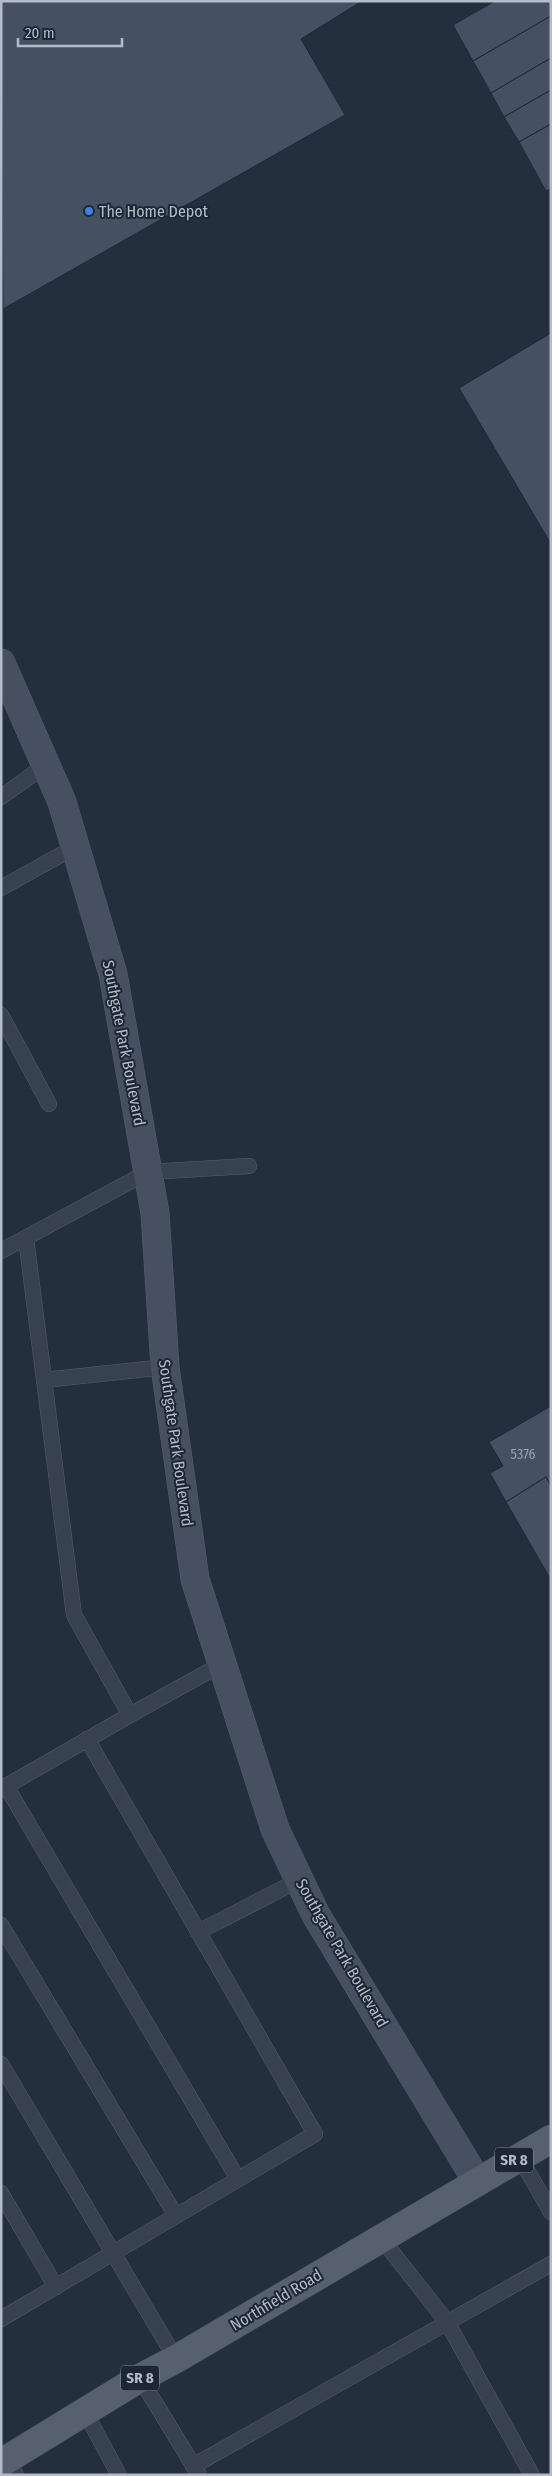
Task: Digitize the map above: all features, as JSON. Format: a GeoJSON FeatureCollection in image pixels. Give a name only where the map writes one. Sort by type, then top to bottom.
{"type":"FeatureCollection","features":[{"type":"Feature","properties":{"kind":"main road","name":"Northfield Road"},"geometry":{"type":"LineString","coordinates":[[8,2466],[85,2412],[140,2378],[176,2359],[551,2139]]}},
{"type":"Feature","properties":{"kind":"street","name":"Southgate Park Boulevard"},"geometry":{"type":"LineString","coordinates":[[1,663],[62,802],[113,974],[155,1213],[165,1368],[195,1579],[275,1829],[316,1915],[477,2181]]}},
{"type":"Feature","properties":{"kind":"lane"},"geometry":{"type":"LineString","coordinates":[[1,796],[46,765]]}},
{"type":"Feature","properties":{"kind":"lane"},"geometry":{"type":"LineString","coordinates":[[1,888],[76,847]]}},
{"type":"Feature","properties":{"kind":"lane"},"geometry":{"type":"LineString","coordinates":[[1,1015],[48,1104]]}},
{"type":"Feature","properties":{"kind":"lane"},"geometry":{"type":"LineString","coordinates":[[1,1251],[148,1172],[249,1166]]}},
{"type":"Feature","properties":{"kind":"lane"},"geometry":{"type":"LineString","coordinates":[[26,1238],[74,1615],[130,1715]]}},
{"type":"Feature","properties":{"kind":"lane"},"geometry":{"type":"LineString","coordinates":[[44,1380],[165,1368]]}},
{"type":"Feature","properties":{"kind":"lane"},"geometry":{"type":"LineString","coordinates":[[222,1664],[3,1788],[238,2180]]}},
{"type":"Feature","properties":{"kind":"lane"},"geometry":{"type":"LineString","coordinates":[[1,2319],[315,2134],[87,1739]]}},
{"type":"Feature","properties":{"kind":"lane"},"geometry":{"type":"LineString","coordinates":[[198,1932],[300,1880]]}},
{"type":"Feature","properties":{"kind":"lane"},"geometry":{"type":"LineString","coordinates":[[1,1925],[176,2216]]}},
{"type":"Feature","properties":{"kind":"lane"},"geometry":{"type":"LineString","coordinates":[[1,2064],[176,2359]]}},
{"type":"Feature","properties":{"kind":"lane"},"geometry":{"type":"LineString","coordinates":[[520,2156],[551,2212]]}},
{"type":"Feature","properties":{"kind":"lane"},"geometry":{"type":"LineString","coordinates":[[1,2193],[56,2287]]}},
{"type":"Feature","properties":{"kind":"lane"},"geometry":{"type":"LineString","coordinates":[[381,2238],[447,2322],[532,2475]]}},
{"type":"Feature","properties":{"kind":"lane"},"geometry":{"type":"LineString","coordinates":[[140,2378],[196,2470],[447,2322],[551,2264]]}},
{"type":"Feature","properties":{"kind":"lane"},"geometry":{"type":"LineString","coordinates":[[85,2412],[119,2475]]}},
{"type":"Feature","properties":{"kind":"building","name":"The Home Depot"},"geometry":{"type":"Polygon","coordinates":[[[1,1],[362,1],[301,39],[345,115],[3,309],[1,1]]]}},
{"type":"Feature","properties":{"kind":"building"},"geometry":{"type":"Polygon","coordinates":[[[495,1],[551,1],[551,16],[473,61],[453,25],[495,1]]]}},
{"type":"Feature","properties":{"kind":"building"},"geometry":{"type":"Polygon","coordinates":[[[551,16],[551,58],[491,93],[473,61],[551,16]]]}},
{"type":"Feature","properties":{"kind":"building"},"geometry":{"type":"Polygon","coordinates":[[[551,58],[551,90],[504,117],[491,93],[551,58]]]}},
{"type":"Feature","properties":{"kind":"building"},"geometry":{"type":"Polygon","coordinates":[[[551,90],[551,124],[519,142],[504,117],[551,90]]]}},
{"type":"Feature","properties":{"kind":"building"},"geometry":{"type":"Polygon","coordinates":[[[551,124],[551,189],[546,191],[519,142],[551,124]]]}},
{"type":"Feature","properties":{"kind":"building"},"geometry":{"type":"Polygon","coordinates":[[[551,333],[551,544],[459,388],[551,333]]]}},
{"type":"Feature","properties":{"kind":"building"},"geometry":{"type":"Polygon","coordinates":[[[551,1406],[551,1486],[546,1477],[506,1502],[490,1473],[503,1466],[489,1442],[551,1406]]]}},
{"type":"Feature","properties":{"kind":"building"},"geometry":{"type":"Polygon","coordinates":[[[546,1477],[551,1486],[551,1580],[506,1502],[546,1477]]]}},
{"type":"Feature","properties":{"kind":"place","name":"The Home Depot"},"geometry":{"type":"Point","coordinates":[89,211]}}]}
